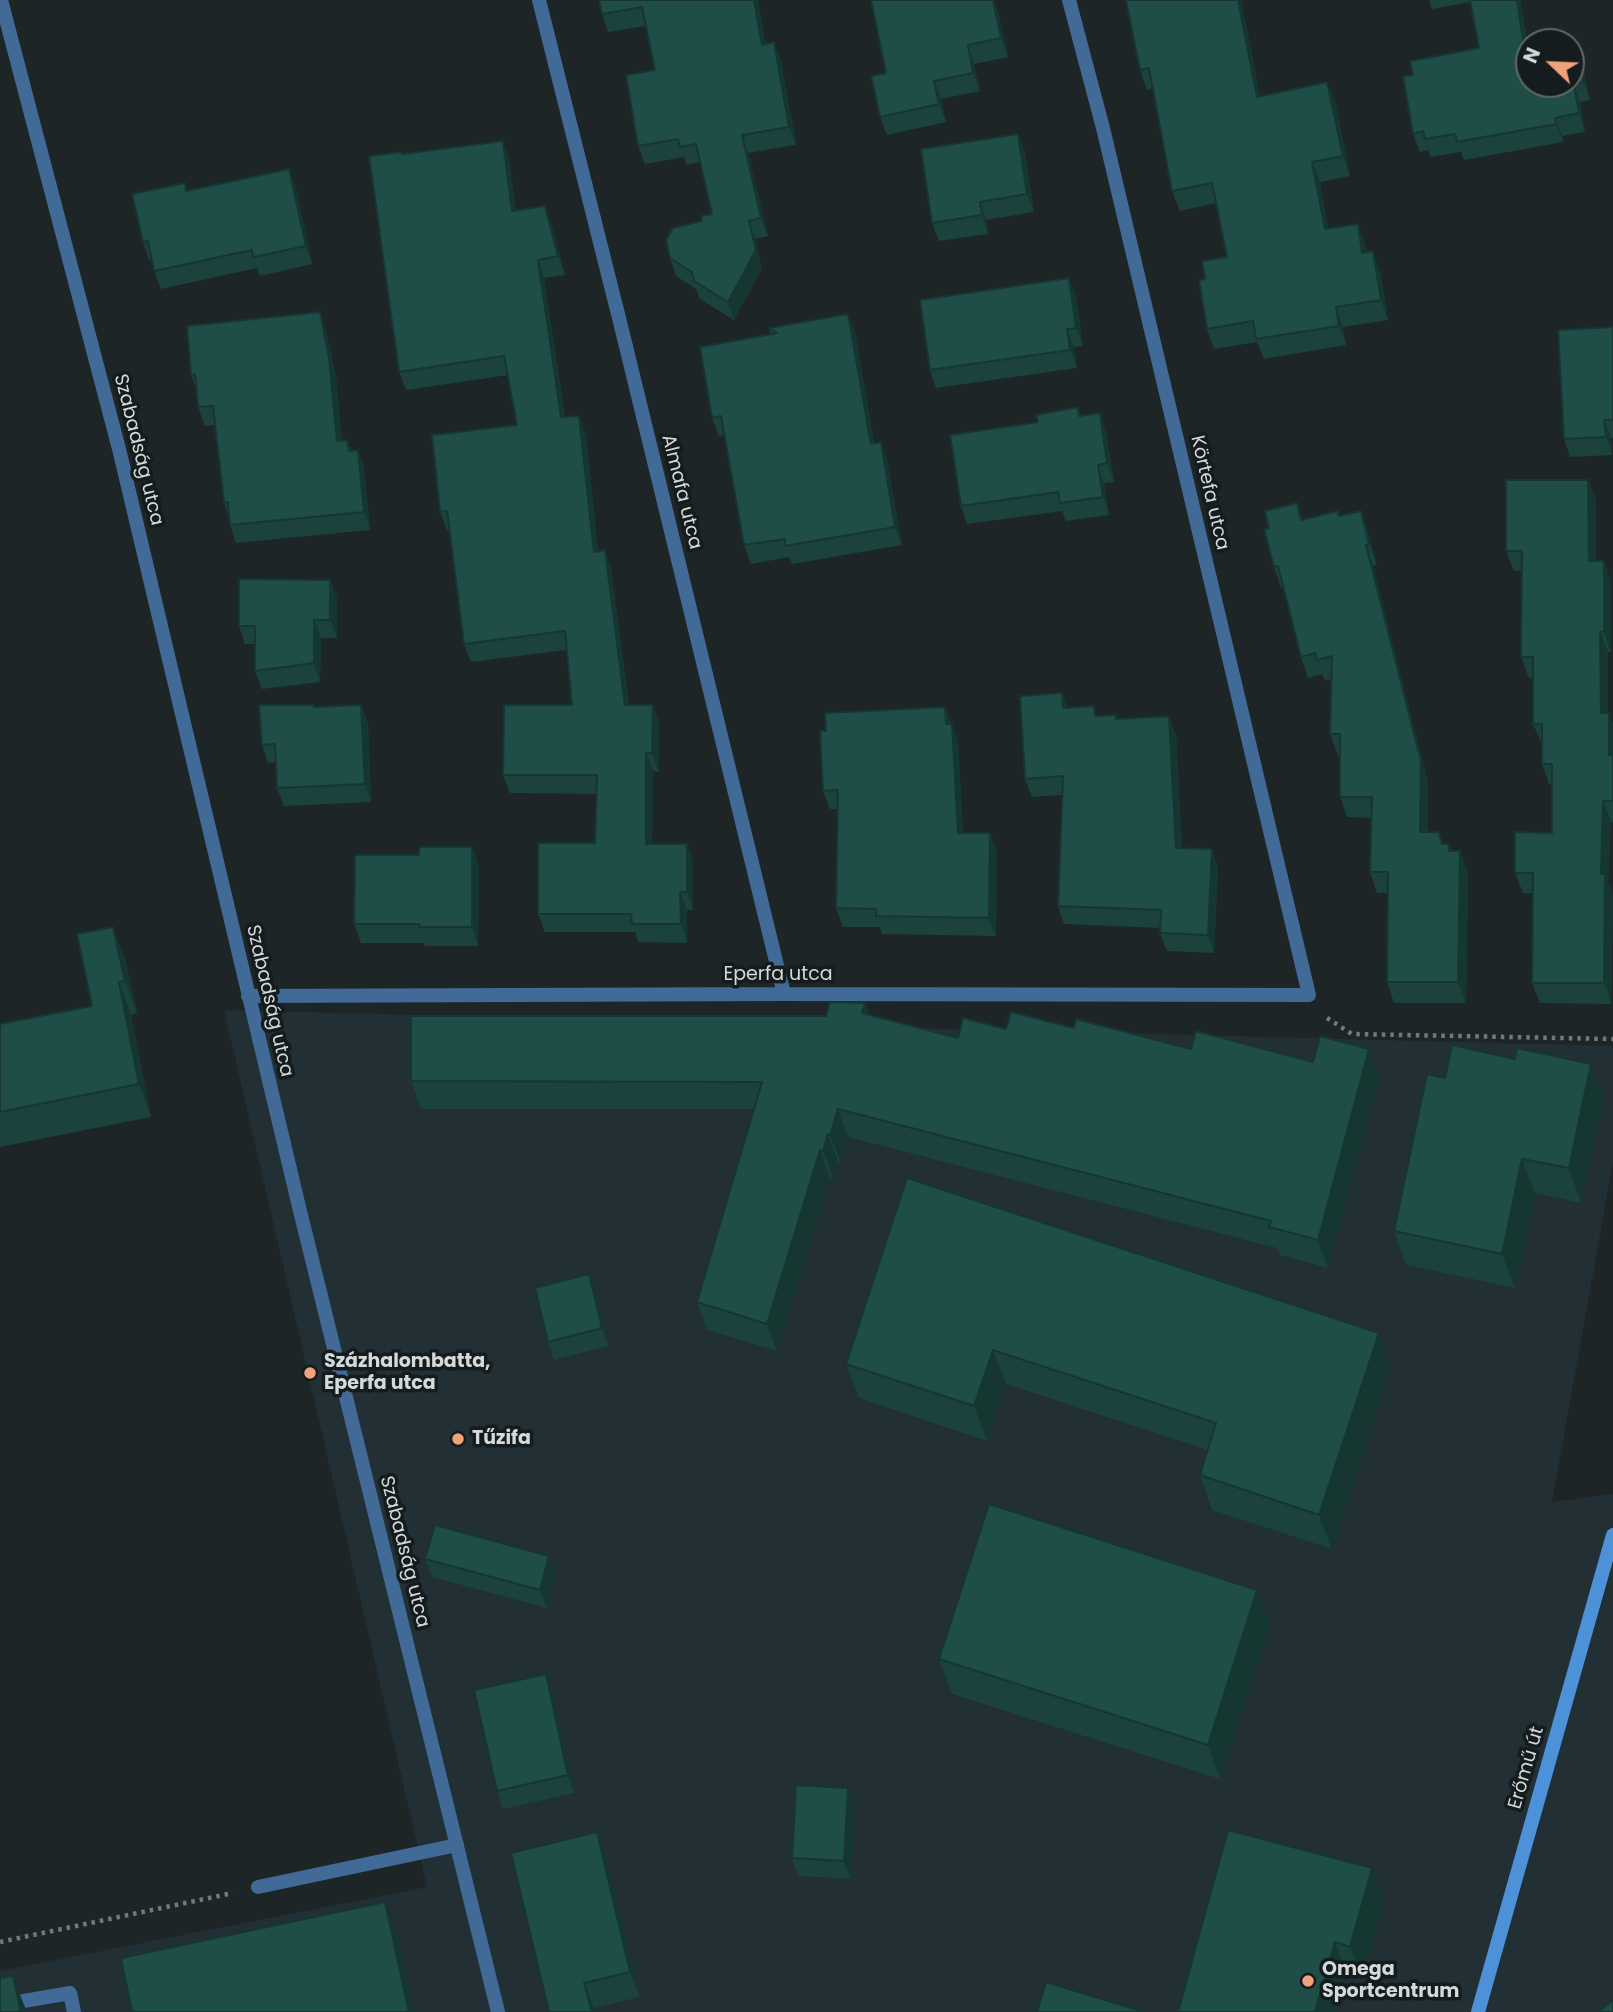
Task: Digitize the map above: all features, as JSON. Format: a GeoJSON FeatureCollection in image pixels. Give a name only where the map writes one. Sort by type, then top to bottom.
{"type":"FeatureCollection","features":[{"type":"Feature","properties":{"kind":"street","name":"Szabadság utca"},"geometry":{"type":"LineString","coordinates":[[1,0],[119,449],[248,996],[498,2012]]}},
{"type":"Feature","properties":{"kind":"street","name":"Almafa utca"},"geometry":{"type":"LineString","coordinates":[[539,0],[624,336],[784,994]]}},
{"type":"Feature","properties":{"kind":"street","name":"Körtefa utca"},"geometry":{"type":"LineString","coordinates":[[1069,0],[1110,155],[1308,995]]}},
{"type":"Feature","properties":{"kind":"street","name":"Eperfa utca"},"geometry":{"type":"LineString","coordinates":[[248,996],[1308,995]]}},
{"type":"Feature","properties":{"kind":"street","name":"Erőmű út"},"geometry":{"type":"LineString","coordinates":[[1478,2012],[1613,1535]]}},
{"type":"Feature","properties":{"kind":"street"},"geometry":{"type":"LineString","coordinates":[[258,1887],[457,1845]]}},
{"type":"Feature","properties":{"kind":"street"},"geometry":{"type":"LineString","coordinates":[[0,2005],[70,1993],[74,2012]]}},
{"type":"Feature","properties":{"kind":"path"},"geometry":{"type":"LineString","coordinates":[[1308,995],[1324,1016],[1352,1034],[1613,1039]]}},
{"type":"Feature","properties":{"kind":"path"},"geometry":{"type":"LineString","coordinates":[[0,1942],[258,1887]]}},
{"type":"Feature","properties":{"kind":"shaded area"},"geometry":{"type":"Polygon","coordinates":[[[224,1010],[1613,1046],[1613,1162],[1552,1502],[1613,1494],[1613,2012],[0,2012],[0,1971],[427,1887],[224,1010]]]}},
{"type":"Feature","properties":{"kind":"building"},"geometry":{"type":"Polygon","coordinates":[[[599,0],[754,0],[762,45],[774,42],[789,127],[742,135],[761,218],[749,221],[756,250],[728,302],[694,281],[692,272],[670,258],[666,240],[673,228],[702,221],[701,216],[712,214],[696,144],[680,147],[678,139],[638,146],[626,75],[655,70],[642,7],[602,14],[599,0]]]}},
{"type":"Feature","properties":{"kind":"building"},"geometry":{"type":"Polygon","coordinates":[[[871,0],[993,0],[1001,38],[968,45],[973,73],[934,81],[939,104],[880,117],[871,76],[886,73],[871,0]]]}},
{"type":"Feature","properties":{"kind":"building"},"geometry":{"type":"Polygon","coordinates":[[[1126,0],[1238,0],[1257,97],[1327,82],[1343,156],[1312,162],[1325,229],[1358,224],[1362,253],[1373,251],[1381,300],[1336,307],[1339,326],[1256,339],[1253,321],[1207,329],[1199,280],[1205,279],[1202,261],[1227,257],[1212,183],[1172,191],[1149,68],[1140,70],[1126,0]]]}},
{"type":"Feature","properties":{"kind":"building"},"geometry":{"type":"Polygon","coordinates":[[[1470,0],[1517,0],[1521,28],[1515,28],[1515,98],[1576,98],[1579,113],[1555,118],[1556,124],[1457,142],[1455,134],[1425,139],[1423,131],[1413,134],[1403,76],[1413,75],[1410,61],[1479,48],[1470,0]]]}},
{"type":"Feature","properties":{"kind":"building"},"geometry":{"type":"Polygon","coordinates":[[[1018,134],[1027,194],[980,202],[982,215],[932,223],[921,149],[1018,134]]]}},
{"type":"Feature","properties":{"kind":"building"},"geometry":{"type":"Polygon","coordinates":[[[503,141],[512,211],[545,206],[558,256],[538,260],[561,417],[579,416],[594,552],[605,550],[625,705],[653,705],[652,753],[646,753],[646,844],[687,844],[687,892],[680,892],[681,924],[632,924],[631,914],[538,914],[538,843],[595,843],[597,775],[503,775],[504,705],[572,705],[565,631],[464,644],[447,511],[440,512],[432,435],[517,425],[504,356],[399,372],[369,156],[503,141]]]}},
{"type":"Feature","properties":{"kind":"building"},"geometry":{"type":"Polygon","coordinates":[[[289,169],[306,246],[253,257],[252,250],[154,271],[148,241],[143,242],[132,194],[185,183],[186,191],[289,169]]]}},
{"type":"Feature","properties":{"kind":"building"},"geometry":{"type":"Polygon","coordinates":[[[1069,278],[1076,328],[1067,329],[1070,350],[930,370],[920,300],[1069,278]]]}},
{"type":"Feature","properties":{"kind":"building"},"geometry":{"type":"Polygon","coordinates":[[[320,312],[329,358],[337,441],[347,440],[349,451],[358,450],[364,512],[230,525],[228,502],[224,502],[213,406],[198,407],[195,374],[191,375],[187,326],[320,312]]]}},
{"type":"Feature","properties":{"kind":"building"},"geometry":{"type":"Polygon","coordinates":[[[848,314],[871,444],[881,442],[895,527],[785,546],[785,539],[744,545],[721,416],[712,418],[700,347],[777,333],[769,328],[848,314]]]}},
{"type":"Feature","properties":{"kind":"building"},"geometry":{"type":"Polygon","coordinates":[[[1613,327],[1613,420],[1604,420],[1606,437],[1564,439],[1558,330],[1613,327]]]}},
{"type":"Feature","properties":{"kind":"building"},"geometry":{"type":"Polygon","coordinates":[[[1078,407],[1079,416],[1100,413],[1107,463],[1098,465],[1103,497],[1060,503],[1058,492],[961,506],[950,435],[1038,422],[1036,415],[1078,407]]]}},
{"type":"Feature","properties":{"kind":"building"},"geometry":{"type":"Polygon","coordinates":[[[1506,480],[1588,480],[1589,561],[1604,561],[1604,632],[1600,632],[1601,713],[1609,713],[1613,801],[1603,801],[1601,874],[1605,874],[1604,983],[1532,983],[1533,873],[1515,873],[1515,832],[1552,833],[1552,764],[1542,764],[1542,724],[1533,724],[1533,657],[1521,657],[1522,551],[1506,551],[1506,480]]]}},
{"type":"Feature","properties":{"kind":"building"},"geometry":{"type":"Polygon","coordinates":[[[1297,503],[1301,520],[1338,511],[1339,516],[1361,511],[1369,544],[1366,545],[1421,761],[1420,832],[1439,832],[1442,844],[1449,844],[1449,851],[1460,851],[1458,982],[1387,982],[1388,872],[1370,872],[1372,797],[1340,797],[1340,734],[1330,734],[1332,656],[1317,660],[1315,653],[1301,657],[1278,566],[1274,567],[1264,529],[1269,528],[1265,511],[1297,503]]]}},
{"type":"Feature","properties":{"kind":"building"},"geometry":{"type":"Polygon","coordinates":[[[239,579],[330,580],[330,620],[314,620],[314,663],[255,671],[255,626],[239,626],[239,579]]]}},
{"type":"Feature","properties":{"kind":"building"},"geometry":{"type":"Polygon","coordinates":[[[1062,693],[1063,708],[1094,706],[1095,716],[1116,715],[1116,719],[1169,716],[1176,848],[1212,849],[1208,935],[1160,933],[1161,910],[1058,906],[1063,776],[1025,779],[1020,696],[1062,693]]]}},
{"type":"Feature","properties":{"kind":"building"},"geometry":{"type":"Polygon","coordinates":[[[259,705],[361,705],[365,784],[277,788],[275,744],[262,745],[259,705]]]}},
{"type":"Feature","properties":{"kind":"building"},"geometry":{"type":"Polygon","coordinates":[[[945,707],[946,724],[952,724],[958,833],[990,833],[989,918],[876,916],[876,909],[836,908],[838,790],[823,791],[820,731],[826,731],[825,713],[945,707]]]}},
{"type":"Feature","properties":{"kind":"building"},"geometry":{"type":"Polygon","coordinates":[[[419,847],[472,847],[472,927],[354,924],[355,855],[419,855],[419,847]]]}},
{"type":"Feature","properties":{"kind":"building"},"geometry":{"type":"Polygon","coordinates":[[[113,927],[125,981],[119,982],[139,1084],[0,1112],[0,1024],[92,1006],[77,934],[113,927]]]}},
{"type":"Feature","properties":{"kind":"building"},"geometry":{"type":"Polygon","coordinates":[[[830,1002],[865,1003],[862,1013],[958,1038],[963,1018],[1006,1029],[1011,1012],[1074,1028],[1076,1019],[1191,1049],[1196,1031],[1313,1062],[1320,1036],[1369,1049],[1318,1240],[1269,1227],[1271,1221],[838,1109],[823,1151],[820,1150],[767,1324],[697,1302],[762,1082],[411,1081],[411,1016],[826,1016],[830,1002]]]}},
{"type":"Feature","properties":{"kind":"building"},"geometry":{"type":"Polygon","coordinates":[[[1452,1045],[1515,1059],[1517,1048],[1591,1064],[1569,1168],[1522,1159],[1502,1254],[1394,1231],[1427,1074],[1445,1078],[1452,1045]]]}},
{"type":"Feature","properties":{"kind":"building"},"geometry":{"type":"Polygon","coordinates":[[[907,1178],[1379,1333],[1319,1515],[1200,1475],[1216,1423],[993,1350],[974,1406],[846,1364],[907,1178]]]}},
{"type":"Feature","properties":{"kind":"building"},"geometry":{"type":"Polygon","coordinates":[[[589,1274],[602,1328],[548,1342],[535,1288],[589,1274]]]}},
{"type":"Feature","properties":{"kind":"building"},"geometry":{"type":"Polygon","coordinates":[[[989,1504],[1257,1590],[1208,1745],[939,1659],[989,1504]]]}},
{"type":"Feature","properties":{"kind":"building"},"geometry":{"type":"Polygon","coordinates":[[[435,1525],[549,1556],[540,1590],[425,1559],[435,1525]]]}},
{"type":"Feature","properties":{"kind":"building"},"geometry":{"type":"Polygon","coordinates":[[[546,1674],[568,1775],[497,1791],[474,1690],[546,1674]]]}},
{"type":"Feature","properties":{"kind":"building"},"geometry":{"type":"Polygon","coordinates":[[[796,1785],[848,1788],[844,1861],[792,1858],[796,1785]]]}},
{"type":"Feature","properties":{"kind":"building"},"geometry":{"type":"Polygon","coordinates":[[[1228,1830],[1372,1868],[1350,1947],[1335,1942],[1315,2012],[1178,2012],[1228,1830]]]}},
{"type":"Feature","properties":{"kind":"building"},"geometry":{"type":"Polygon","coordinates":[[[597,1832],[630,1972],[584,1983],[592,2012],[549,2012],[511,1853],[597,1832]]]}},
{"type":"Feature","properties":{"kind":"building"},"geometry":{"type":"Polygon","coordinates":[[[385,1902],[409,2012],[132,2012],[121,1958],[385,1902]]]}},
{"type":"Feature","properties":{"kind":"building"},"geometry":{"type":"Polygon","coordinates":[[[13,1976],[21,2012],[0,2012],[0,1978],[13,1976]]]}},
{"type":"Feature","properties":{"kind":"building"},"geometry":{"type":"Polygon","coordinates":[[[1046,1982],[1144,2012],[1037,2012],[1046,1982]]]}},
{"type":"Feature","properties":{"kind":"building"},"geometry":{"type":"Polygon","coordinates":[[[1613,2000],[1613,2012],[1598,2012],[1613,2000]]]}},
{"type":"Feature","properties":{"kind":"place","name":"Százhalombatta, Eperfa utca"},"geometry":{"type":"Point","coordinates":[310,1373]}},
{"type":"Feature","properties":{"kind":"place","name":"Tűzifa"},"geometry":{"type":"Point","coordinates":[458,1439]}},
{"type":"Feature","properties":{"kind":"place","name":"Omega Sportcentrum"},"geometry":{"type":"Point","coordinates":[1308,1981]}}]}
